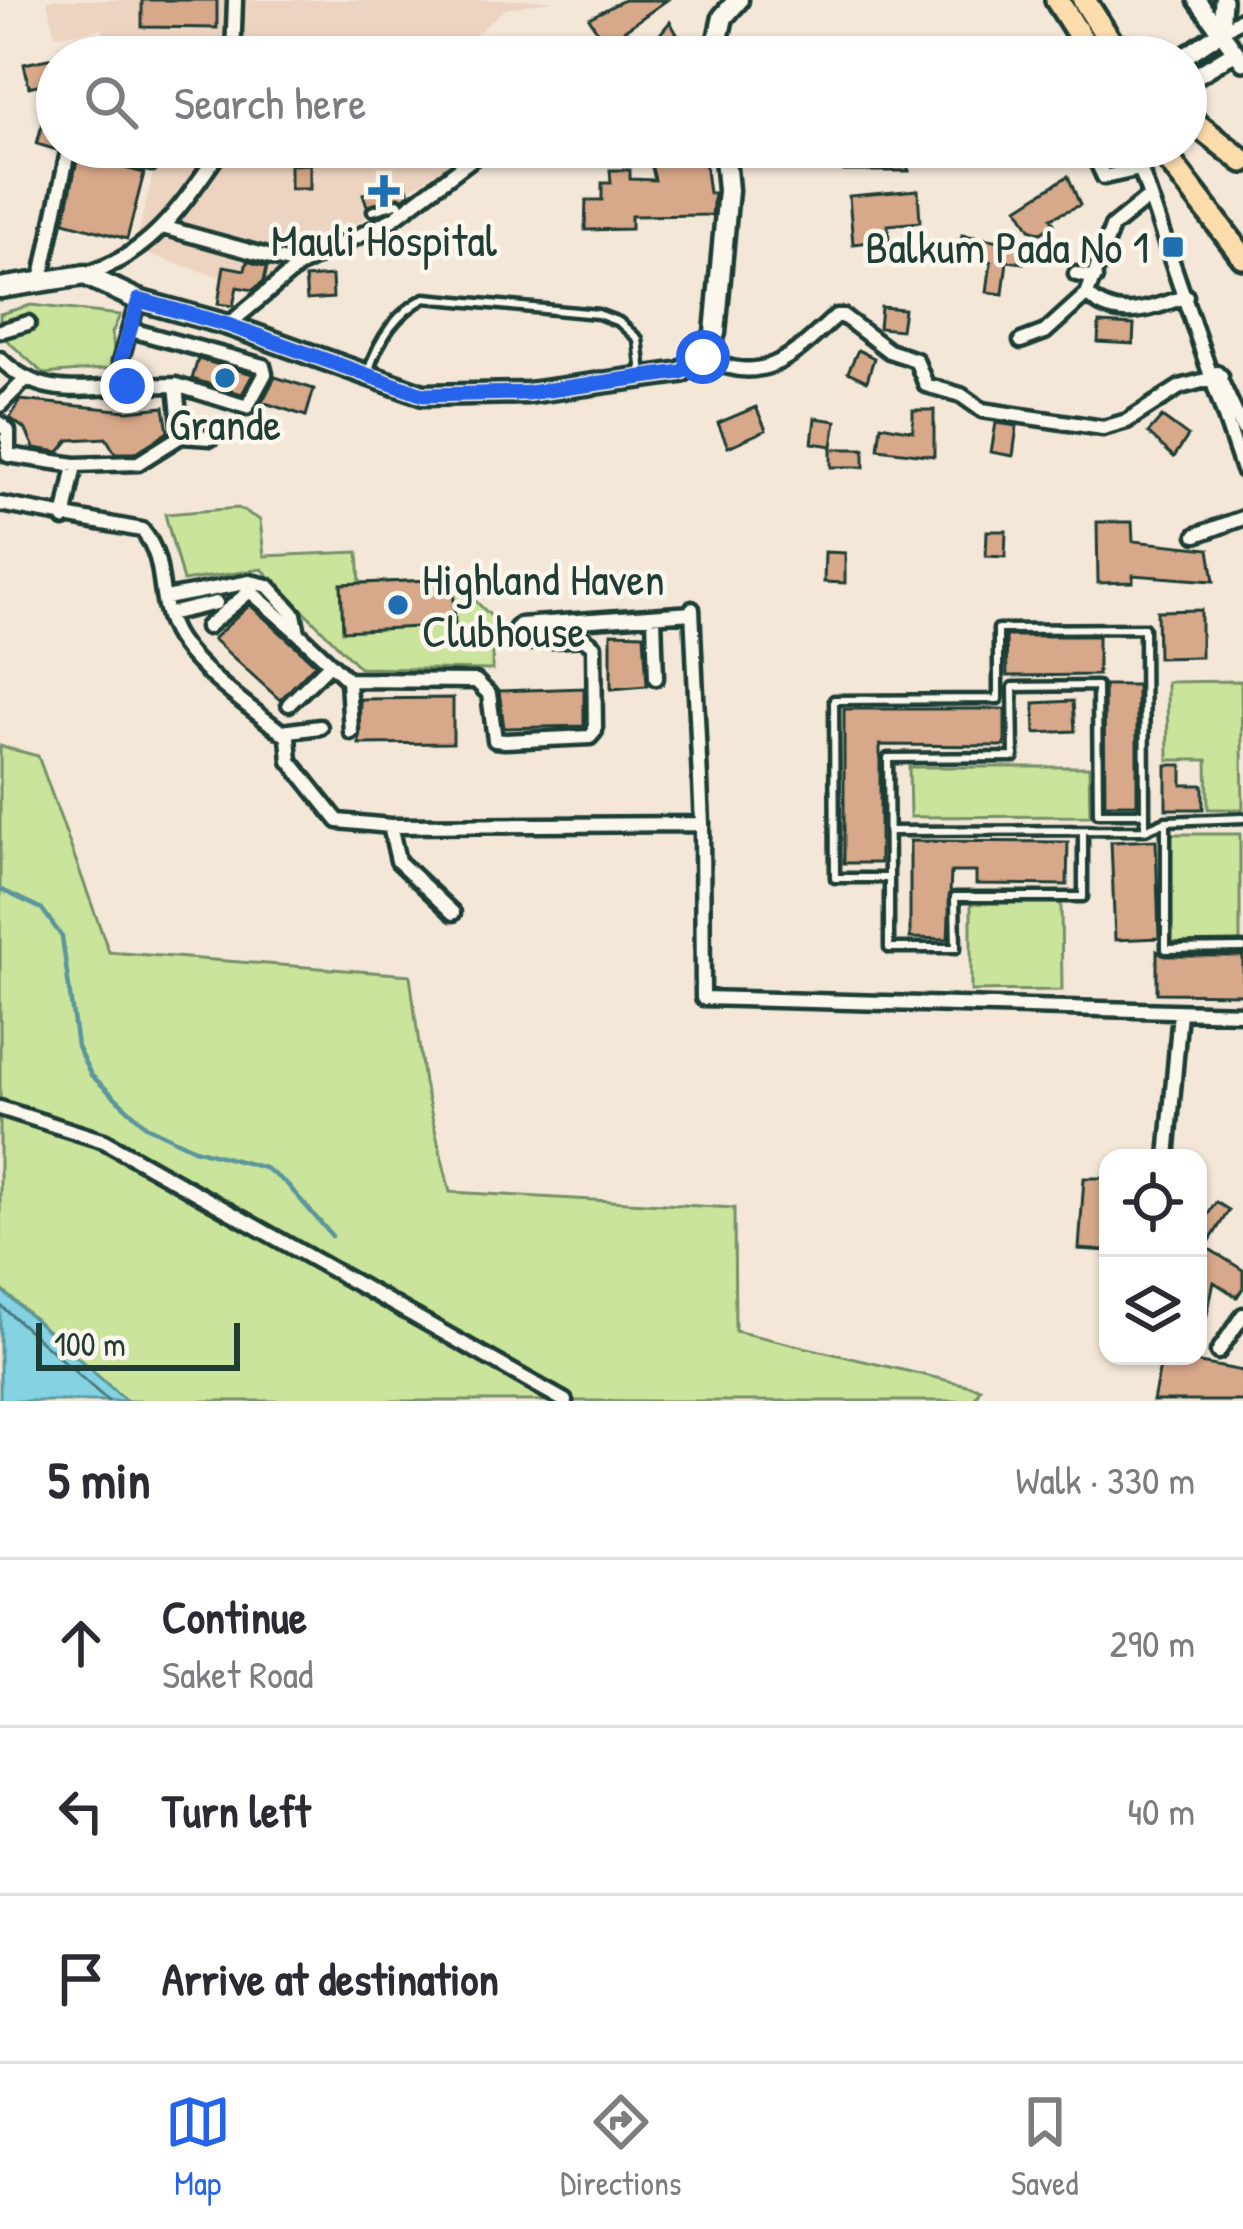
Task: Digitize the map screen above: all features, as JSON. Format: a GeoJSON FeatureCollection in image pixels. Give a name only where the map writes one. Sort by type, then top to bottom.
{"type":"FeatureCollection","features":[{"type":"Feature","properties":{"kind":"highway"},"geometry":{"type":"LineString","coordinates":[[1057,0],[1080,36]]}},
{"type":"Feature","properties":{"kind":"highway"},"geometry":{"type":"LineString","coordinates":[[1084,0],[1107,36]]}},
{"type":"Feature","properties":{"kind":"highway"},"geometry":{"type":"LineString","coordinates":[[1207,133],[1243,161]]}},
{"type":"Feature","properties":{"kind":"highway"},"geometry":{"type":"LineString","coordinates":[[1175,168],[1243,257]]}},
{"type":"Feature","properties":{"kind":"main road"},"geometry":{"type":"LineString","coordinates":[[718,36],[723,17],[738,0]]}},
{"type":"Feature","properties":{"kind":"main road"},"geometry":{"type":"LineString","coordinates":[[0,288],[85,275],[139,300],[228,325],[366,379],[423,395],[528,393],[681,372],[703,357],[715,333],[726,168]]}},
{"type":"Feature","properties":{"kind":"street"},"geometry":{"type":"LineString","coordinates":[[234,36],[235,0]]}},
{"type":"Feature","properties":{"kind":"street"},"geometry":{"type":"LineString","coordinates":[[1198,0],[1239,57],[1207,72]]}},
{"type":"Feature","properties":{"kind":"street"},"geometry":{"type":"LineString","coordinates":[[1221,32],[1223,0]]}},
{"type":"Feature","properties":{"kind":"street"},"geometry":{"type":"LineString","coordinates":[[1207,41],[1243,18]]}},
{"type":"Feature","properties":{"kind":"street"},"geometry":{"type":"LineString","coordinates":[[41,280],[65,168]]}},
{"type":"Feature","properties":{"kind":"street"},"geometry":{"type":"LineString","coordinates":[[85,275],[120,264],[166,228],[208,168]]}},
{"type":"Feature","properties":{"kind":"street"},"geometry":{"type":"LineString","coordinates":[[228,325],[299,266],[457,168]]}},
{"type":"Feature","properties":{"kind":"street"},"geometry":{"type":"LineString","coordinates":[[1100,168],[1104,177],[1140,169],[1243,470]]}},
{"type":"Feature","properties":{"kind":"street"},"geometry":{"type":"LineString","coordinates":[[1021,341],[1065,318],[1087,295],[1112,227],[1148,196]]}},
{"type":"Feature","properties":{"kind":"street"},"geometry":{"type":"LineString","coordinates":[[166,228],[299,266]]}},
{"type":"Feature","properties":{"kind":"street"},"geometry":{"type":"LineString","coordinates":[[1076,274],[1094,278]]}},
{"type":"Feature","properties":{"kind":"street"},"geometry":{"type":"LineString","coordinates":[[1087,295],[1102,309],[1143,312],[1186,296]]}},
{"type":"Feature","properties":{"kind":"street"},"geometry":{"type":"LineString","coordinates":[[127,386],[120,362],[139,300]]}},
{"type":"Feature","properties":{"kind":"street"},"geometry":{"type":"LineString","coordinates":[[703,357],[733,372],[757,370],[794,355],[836,316],[843,316],[889,351],[916,360],[926,385],[962,394],[982,410],[1103,428],[1127,421],[1180,387],[1214,376]]}},
{"type":"Feature","properties":{"kind":"street"},"geometry":{"type":"LineString","coordinates":[[0,331],[28,323]]}},
{"type":"Feature","properties":{"kind":"street"},"geometry":{"type":"LineString","coordinates":[[0,359],[23,382],[79,390],[176,385],[247,407],[266,374],[263,366],[131,330]]}},
{"type":"Feature","properties":{"kind":"street"},"geometry":{"type":"LineString","coordinates":[[1214,376],[1243,429]]}},
{"type":"Feature","properties":{"kind":"street"},"geometry":{"type":"LineString","coordinates":[[0,405],[23,382]]}},
{"type":"Feature","properties":{"kind":"street"},"geometry":{"type":"LineString","coordinates":[[176,385],[181,436]]}},
{"type":"Feature","properties":{"kind":"street"},"geometry":{"type":"LineString","coordinates":[[0,422],[8,431],[4,455],[75,465],[138,463],[181,436],[211,437]]}},
{"type":"Feature","properties":{"kind":"street"},"geometry":{"type":"LineString","coordinates":[[64,519],[75,465]]}},
{"type":"Feature","properties":{"kind":"street"},"geometry":{"type":"LineString","coordinates":[[0,504],[142,530],[157,548],[169,614],[185,649],[290,740],[290,761],[338,821],[390,826],[702,824]]}},
{"type":"Feature","properties":{"kind":"street"},"geometry":{"type":"LineString","coordinates":[[1196,535],[1243,518]]}},
{"type":"Feature","properties":{"kind":"street"},"geometry":{"type":"LineString","coordinates":[[166,598],[250,582],[268,586],[295,614],[298,632]]}},
{"type":"Feature","properties":{"kind":"street"},"geometry":{"type":"LineString","coordinates":[[207,627],[250,591],[348,680],[476,681],[489,694],[495,740],[590,737],[595,731],[594,646],[583,638],[524,642],[516,629],[654,617],[692,609],[702,824],[703,998],[1243,1013]]}},
{"type":"Feature","properties":{"kind":"street"},"geometry":{"type":"LineString","coordinates":[[169,614],[216,603]]}},
{"type":"Feature","properties":{"kind":"street"},"geometry":{"type":"LineString","coordinates":[[654,617],[656,678]]}},
{"type":"Feature","properties":{"kind":"street"},"geometry":{"type":"LineString","coordinates":[[289,704],[328,664]]}},
{"type":"Feature","properties":{"kind":"street"},"geometry":{"type":"LineString","coordinates":[[348,680],[351,732]]}},
{"type":"Feature","properties":{"kind":"street"},"geometry":{"type":"LineString","coordinates":[[282,732],[320,728]]}},
{"type":"Feature","properties":{"kind":"street"},"geometry":{"type":"LineString","coordinates":[[390,826],[398,861],[453,913]]}},
{"type":"Feature","properties":{"kind":"street"},"geometry":{"type":"LineString","coordinates":[[1168,1149],[1180,1012]]}},
{"type":"Feature","properties":{"kind":"street"},"geometry":{"type":"LineString","coordinates":[[0,1108],[104,1141],[565,1401]]}},
{"type":"Feature","properties":{"kind":"street"},"geometry":{"type":"LineString","coordinates":[[1218,1352],[1243,1315]]}},
{"type":"Feature","properties":{"kind":"lane"},"geometry":{"type":"LineString","coordinates":[[372,211],[400,207]]}},
{"type":"Feature","properties":{"kind":"lane"},"geometry":{"type":"LineString","coordinates":[[366,379],[386,333],[408,307],[424,298],[598,314],[619,322],[638,339],[643,377]]}},
{"type":"Feature","properties":{"kind":"lane"},"geometry":{"type":"LineString","coordinates":[[889,878],[835,878],[834,700],[998,699],[998,628],[1144,628],[1145,830]]}},
{"type":"Feature","properties":{"kind":"lane"},"geometry":{"type":"LineString","coordinates":[[1083,831],[1083,897],[956,897],[956,948],[889,948],[888,758],[1014,758],[1013,687],[1097,686],[1098,813],[1145,813]]}},
{"type":"Feature","properties":{"kind":"lane"},"geometry":{"type":"LineString","coordinates":[[889,831],[1145,830],[1166,820],[1243,818]]}},
{"type":"Feature","properties":{"kind":"lane"},"geometry":{"type":"LineString","coordinates":[[1166,820],[1166,949],[1243,948]]}},
{"type":"Feature","properties":{"kind":"shaded area"},"geometry":{"type":"Polygon","coordinates":[[[47,0],[556,0],[505,9],[474,36],[104,36],[102,28],[55,36],[47,0]]]}},
{"type":"Feature","properties":{"kind":"shaded area"},"geometry":{"type":"Polygon","coordinates":[[[154,168],[444,168],[254,288],[134,250],[154,168]]]}},
{"type":"Feature","properties":{"kind":"green space"},"geometry":{"type":"Polygon","coordinates":[[[31,305],[120,315],[112,333],[116,368],[44,374],[0,334],[0,314],[31,305]]]}},
{"type":"Feature","properties":{"kind":"green space"},"geometry":{"type":"Polygon","coordinates":[[[238,508],[260,520],[264,556],[358,552],[360,583],[453,579],[493,618],[492,670],[360,668],[262,569],[183,581],[165,514],[238,508]]]}},
{"type":"Feature","properties":{"kind":"green space"},"geometry":{"type":"Polygon","coordinates":[[[1241,681],[1243,809],[1208,809],[1207,760],[1168,760],[1167,682],[1241,681]]]}},
{"type":"Feature","properties":{"kind":"green space"},"geometry":{"type":"Polygon","coordinates":[[[0,746],[38,756],[109,952],[410,975],[424,1083],[450,1192],[734,1208],[735,1331],[980,1388],[974,1401],[126,1401],[0,1288],[0,746]]]}},
{"type":"Feature","properties":{"kind":"green space"},"geometry":{"type":"Polygon","coordinates":[[[909,767],[1089,767],[1090,816],[910,817],[909,767]]]}},
{"type":"Feature","properties":{"kind":"green space"},"geometry":{"type":"Polygon","coordinates":[[[1170,834],[1240,834],[1240,943],[1171,943],[1170,834]]]}},
{"type":"Feature","properties":{"kind":"green space"},"geometry":{"type":"Polygon","coordinates":[[[1061,901],[1062,990],[971,991],[971,902],[1061,901]]]}},
{"type":"Feature","properties":{"kind":"water"},"geometry":{"type":"Polygon","coordinates":[[[0,1289],[126,1401],[0,1401],[0,1289]]]}},
{"type":"Feature","properties":{"kind":"building"},"geometry":{"type":"Polygon","coordinates":[[[142,0],[217,0],[217,28],[142,27],[142,0]]]}},
{"type":"Feature","properties":{"kind":"building"},"geometry":{"type":"Polygon","coordinates":[[[624,0],[667,0],[616,36],[600,36],[589,18],[624,0]]]}},
{"type":"Feature","properties":{"kind":"building"},"geometry":{"type":"Polygon","coordinates":[[[670,22],[678,36],[658,36],[670,22]]]}},
{"type":"Feature","properties":{"kind":"building"},"geometry":{"type":"Polygon","coordinates":[[[36,61],[36,85],[29,87],[24,64],[36,61]]]}},
{"type":"Feature","properties":{"kind":"building"},"geometry":{"type":"Polygon","coordinates":[[[75,168],[144,173],[127,239],[64,222],[75,168]]]}},
{"type":"Feature","properties":{"kind":"building"},"geometry":{"type":"Polygon","coordinates":[[[290,168],[310,168],[310,189],[290,189],[290,168]]]}},
{"type":"Feature","properties":{"kind":"building"},"geometry":{"type":"Polygon","coordinates":[[[652,168],[706,168],[709,193],[714,193],[712,215],[631,216],[631,229],[585,230],[586,200],[602,200],[602,183],[611,183],[610,170],[630,170],[630,179],[655,180],[652,168]]]}},
{"type":"Feature","properties":{"kind":"building"},"geometry":{"type":"Polygon","coordinates":[[[908,168],[909,171],[844,171],[908,168]]]}},
{"type":"Feature","properties":{"kind":"building"},"geometry":{"type":"Polygon","coordinates":[[[1068,176],[1080,205],[1051,218],[1054,224],[1041,233],[1030,229],[1018,208],[1068,176]]]}},
{"type":"Feature","properties":{"kind":"building"},"geometry":{"type":"Polygon","coordinates":[[[405,181],[409,194],[404,198],[367,206],[363,194],[405,181]]]}},
{"type":"Feature","properties":{"kind":"building"},"geometry":{"type":"Polygon","coordinates":[[[918,190],[920,222],[888,225],[889,240],[853,244],[849,196],[918,190]]]}},
{"type":"Feature","properties":{"kind":"building"},"geometry":{"type":"Polygon","coordinates":[[[962,235],[1027,245],[1024,263],[1007,261],[1003,294],[987,292],[991,262],[958,254],[962,235]]]}},
{"type":"Feature","properties":{"kind":"building"},"geometry":{"type":"Polygon","coordinates":[[[247,261],[267,267],[264,281],[253,290],[237,287],[233,306],[218,304],[224,266],[245,270],[247,261]]]}},
{"type":"Feature","properties":{"kind":"building"},"geometry":{"type":"Polygon","coordinates":[[[332,276],[333,298],[307,300],[305,278],[332,276]]]}},
{"type":"Feature","properties":{"kind":"building"},"geometry":{"type":"Polygon","coordinates":[[[881,307],[904,309],[901,330],[879,328],[881,307]]]}},
{"type":"Feature","properties":{"kind":"building"},"geometry":{"type":"Polygon","coordinates":[[[1099,323],[1134,325],[1133,344],[1098,342],[1099,323]]]}},
{"type":"Feature","properties":{"kind":"building"},"geometry":{"type":"Polygon","coordinates":[[[858,350],[874,358],[867,381],[848,372],[858,350]]]}},
{"type":"Feature","properties":{"kind":"building"},"geometry":{"type":"Polygon","coordinates":[[[198,359],[253,374],[242,394],[192,379],[198,359]]]}},
{"type":"Feature","properties":{"kind":"building"},"geometry":{"type":"Polygon","coordinates":[[[275,377],[314,389],[306,416],[262,402],[275,377]]]}},
{"type":"Feature","properties":{"kind":"building"},"geometry":{"type":"Polygon","coordinates":[[[20,400],[128,411],[164,407],[168,432],[135,453],[115,453],[106,438],[69,440],[59,452],[34,448],[26,430],[10,418],[20,400]]]}},
{"type":"Feature","properties":{"kind":"building"},"geometry":{"type":"Polygon","coordinates":[[[756,407],[766,430],[728,447],[718,423],[756,407]]]}},
{"type":"Feature","properties":{"kind":"building"},"geometry":{"type":"Polygon","coordinates":[[[913,410],[934,410],[934,456],[878,449],[881,425],[913,431],[913,410]]]}},
{"type":"Feature","properties":{"kind":"building"},"geometry":{"type":"Polygon","coordinates":[[[1162,417],[1188,436],[1174,457],[1148,433],[1162,417]]]}},
{"type":"Feature","properties":{"kind":"building"},"geometry":{"type":"Polygon","coordinates":[[[815,418],[836,421],[832,446],[812,443],[815,418]]]}},
{"type":"Feature","properties":{"kind":"building"},"geometry":{"type":"Polygon","coordinates":[[[996,423],[1017,426],[1013,456],[991,452],[996,423]]]}},
{"type":"Feature","properties":{"kind":"building"},"geometry":{"type":"Polygon","coordinates":[[[831,449],[864,449],[864,467],[831,467],[831,449]]]}},
{"type":"Feature","properties":{"kind":"building"},"geometry":{"type":"Polygon","coordinates":[[[1097,522],[1132,522],[1133,541],[1209,549],[1214,581],[1133,575],[1133,582],[1098,583],[1097,522]]]}},
{"type":"Feature","properties":{"kind":"building"},"geometry":{"type":"Polygon","coordinates":[[[987,531],[1006,531],[1005,557],[986,556],[987,531]]]}},
{"type":"Feature","properties":{"kind":"building"},"geometry":{"type":"Polygon","coordinates":[[[825,552],[845,553],[845,583],[824,582],[825,552]]]}},
{"type":"Feature","properties":{"kind":"building","name":"Highland Haven Clubhouse"},"geometry":{"type":"Polygon","coordinates":[[[453,579],[455,625],[343,631],[341,584],[453,579]]]}},
{"type":"Feature","properties":{"kind":"building"},"geometry":{"type":"Polygon","coordinates":[[[250,605],[315,664],[280,700],[213,639],[250,605]]]}},
{"type":"Feature","properties":{"kind":"building"},"geometry":{"type":"Polygon","coordinates":[[[1201,610],[1201,657],[1158,658],[1157,611],[1201,610]]]}},
{"type":"Feature","properties":{"kind":"building"},"geometry":{"type":"Polygon","coordinates":[[[611,633],[644,634],[647,686],[611,689],[611,633]]]}},
{"type":"Feature","properties":{"kind":"building"},"geometry":{"type":"Polygon","coordinates":[[[1006,636],[1098,636],[1098,675],[1007,676],[1006,636]]]}},
{"type":"Feature","properties":{"kind":"building"},"geometry":{"type":"Polygon","coordinates":[[[1104,685],[1137,685],[1137,804],[1105,804],[1104,685]]]}},
{"type":"Feature","properties":{"kind":"building"},"geometry":{"type":"Polygon","coordinates":[[[584,688],[584,726],[504,728],[499,691],[584,688]]]}},
{"type":"Feature","properties":{"kind":"building"},"geometry":{"type":"Polygon","coordinates":[[[453,698],[453,743],[359,744],[360,699],[453,698]]]}},
{"type":"Feature","properties":{"kind":"building"},"geometry":{"type":"Polygon","coordinates":[[[1073,701],[1075,731],[1035,733],[1034,703],[1073,701]]]}},
{"type":"Feature","properties":{"kind":"building"},"geometry":{"type":"Polygon","coordinates":[[[844,709],[1005,709],[1005,746],[880,745],[880,863],[844,863],[844,709]]]}},
{"type":"Feature","properties":{"kind":"building"},"geometry":{"type":"Polygon","coordinates":[[[1166,765],[1182,765],[1182,785],[1203,785],[1203,809],[1166,809],[1166,765]]]}},
{"type":"Feature","properties":{"kind":"building"},"geometry":{"type":"Polygon","coordinates":[[[1156,840],[1159,938],[1115,940],[1111,842],[1156,840]]]}},
{"type":"Feature","properties":{"kind":"building"},"geometry":{"type":"Polygon","coordinates":[[[910,841],[1068,842],[1067,885],[976,884],[976,872],[951,872],[948,939],[910,938],[910,841]]]}},
{"type":"Feature","properties":{"kind":"building"},"geometry":{"type":"Polygon","coordinates":[[[1157,951],[1166,956],[1243,956],[1243,994],[1157,993],[1157,951]]]}},
{"type":"Feature","properties":{"kind":"building"},"geometry":{"type":"Polygon","coordinates":[[[1084,1178],[1099,1178],[1099,1250],[1079,1249],[1084,1178]]]}},
{"type":"Feature","properties":{"kind":"building"},"geometry":{"type":"Polygon","coordinates":[[[1216,1202],[1229,1210],[1207,1245],[1207,1216],[1216,1202]]]}},
{"type":"Feature","properties":{"kind":"building"},"geometry":{"type":"Polygon","coordinates":[[[1207,1248],[1243,1270],[1243,1288],[1237,1297],[1214,1282],[1207,1314],[1207,1248]]]}},
{"type":"Feature","properties":{"kind":"building"},"geometry":{"type":"Polygon","coordinates":[[[1207,1364],[1243,1371],[1243,1401],[1153,1401],[1160,1365],[1207,1364]]]}},
{"type":"Feature","properties":{"kind":"waterway"},"geometry":{"type":"LineString","coordinates":[[0,889],[42,909],[62,937],[77,1046],[91,1075],[146,1126],[194,1149],[265,1168],[287,1184],[332,1236]]}},
{"type":"Feature","properties":{"kind":"place","name":"Mauli Hospital"},"geometry":{"type":"Point","coordinates":[384,191]}},
{"type":"Feature","properties":{"kind":"place","name":"Balkum Pada No 1"},"geometry":{"type":"Point","coordinates":[1173,247]}},
{"type":"Feature","properties":{"kind":"place","name":"Grande"},"geometry":{"type":"Point","coordinates":[225,378]}},
{"type":"Feature","properties":{"kind":"place","name":"Highland Haven Clubhouse"},"geometry":{"type":"Point","coordinates":[398,605]}},
{"type":"Feature","properties":{"kind":"route"},"geometry":{"type":"LineString","coordinates":[[127,386],[120,362],[139,300],[228,325],[366,379],[423,395],[528,393],[681,372],[703,357]]}}]}
